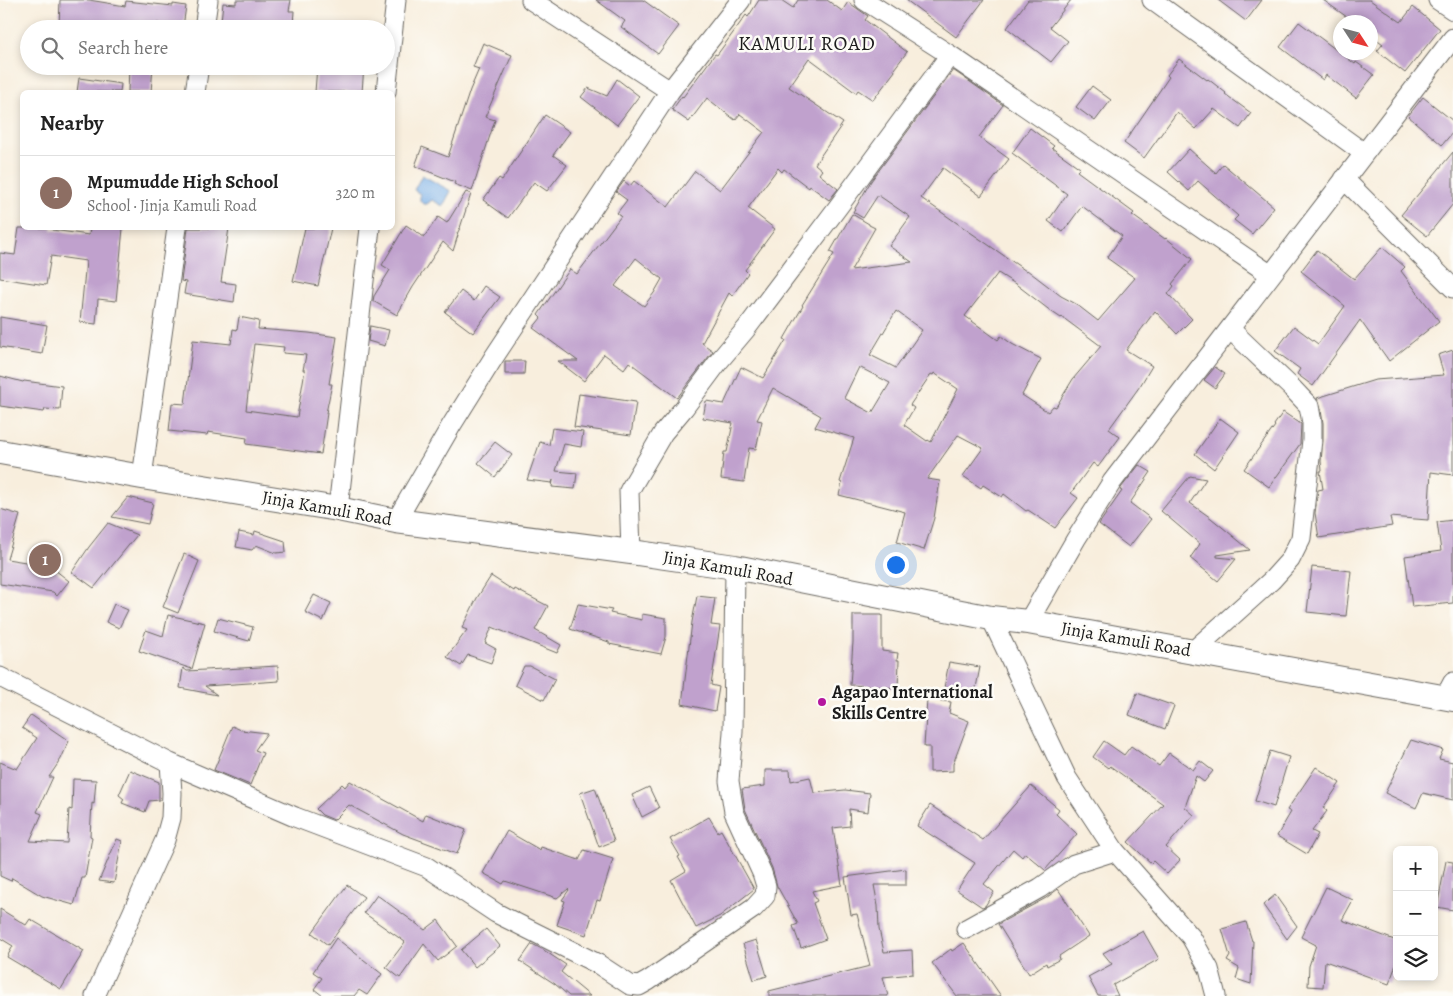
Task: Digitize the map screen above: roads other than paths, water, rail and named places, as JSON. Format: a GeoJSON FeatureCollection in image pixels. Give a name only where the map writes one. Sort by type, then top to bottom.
{"type":"FeatureCollection","features":[{"type":"Feature","properties":{"kind":"main road","name":"Jinja Kamuli Road"},"geometry":{"type":"LineString","coordinates":[[0,452],[338,509],[396,521],[631,552],[734,568],[991,618],[1028,622],[1450,693]]}},
{"type":"Feature","properties":{"kind":"street"},"geometry":{"type":"LineString","coordinates":[[205,20],[208,0]]}},
{"type":"Feature","properties":{"kind":"street"},"geometry":{"type":"LineString","coordinates":[[394,20],[396,0]]}},
{"type":"Feature","properties":{"kind":"street"},"geometry":{"type":"LineString","coordinates":[[531,0],[670,91]]}},
{"type":"Feature","properties":{"kind":"street"},"geometry":{"type":"LineString","coordinates":[[396,521],[451,426],[494,357],[670,91],[741,0]]}},
{"type":"Feature","properties":{"kind":"street"},"geometry":{"type":"LineString","coordinates":[[864,0],[950,54],[1271,275]]}},
{"type":"Feature","properties":{"kind":"street"},"geometry":{"type":"LineString","coordinates":[[1152,0],[1364,153]]}},
{"type":"Feature","properties":{"kind":"street"},"geometry":{"type":"LineString","coordinates":[[1438,0],[1453,10]]}},
{"type":"Feature","properties":{"kind":"street"},"geometry":{"type":"LineString","coordinates":[[1028,622],[1076,539],[1112,482],[1453,38]]}},
{"type":"Feature","properties":{"kind":"street"},"geometry":{"type":"LineString","coordinates":[[631,552],[629,491],[663,432],[746,329],[950,54]]}},
{"type":"Feature","properties":{"kind":"street"},"geometry":{"type":"LineString","coordinates":[[196,90],[198,75]]}},
{"type":"Feature","properties":{"kind":"street"},"geometry":{"type":"LineString","coordinates":[[386,90],[388,75]]}},
{"type":"Feature","properties":{"kind":"street"},"geometry":{"type":"LineString","coordinates":[[1344,179],[1453,288]]}},
{"type":"Feature","properties":{"kind":"street"},"geometry":{"type":"LineString","coordinates":[[142,477],[177,230]]}},
{"type":"Feature","properties":{"kind":"street"},"geometry":{"type":"LineString","coordinates":[[338,509],[370,230]]}},
{"type":"Feature","properties":{"kind":"street"},"geometry":{"type":"LineString","coordinates":[[1193,651],[1272,580],[1290,560],[1301,538],[1312,440],[1309,406],[1230,329]]}},
{"type":"Feature","properties":{"kind":"street"},"geometry":{"type":"LineString","coordinates":[[0,677],[170,763],[295,817],[427,867],[496,913],[598,964],[627,990],[648,981],[754,908],[765,896],[766,886],[762,873],[734,812],[729,781],[733,732],[734,568]]}},
{"type":"Feature","properties":{"kind":"street"},"geometry":{"type":"LineString","coordinates":[[991,618],[1067,778],[1115,852],[1191,937],[1209,969],[1216,996]]}},
{"type":"Feature","properties":{"kind":"street"},"geometry":{"type":"LineString","coordinates":[[95,996],[165,840],[171,818],[170,763]]}},
{"type":"Feature","properties":{"kind":"street"},"geometry":{"type":"LineString","coordinates":[[966,929],[1040,888],[1074,864],[1115,852]]}},
{"type":"Feature","properties":{"kind":"water"},"geometry":{"type":"Polygon","coordinates":[[[422,175],[451,191],[443,206],[432,200],[427,204],[423,204],[420,201],[420,194],[414,190],[422,175]]]}},
{"type":"Feature","properties":{"kind":"place","name":"Mpumudde High School"},"geometry":{"type":"Point","coordinates":[45,560]}},
{"type":"Feature","properties":{"kind":"place","name":"Agapao International Skills Centre"},"geometry":{"type":"Point","coordinates":[822,702]}},
{"type":"Feature","properties":{"kind":"district","name":"KAMULI ROAD"},"geometry":{"type":"Point","coordinates":[807,43]}}]}
